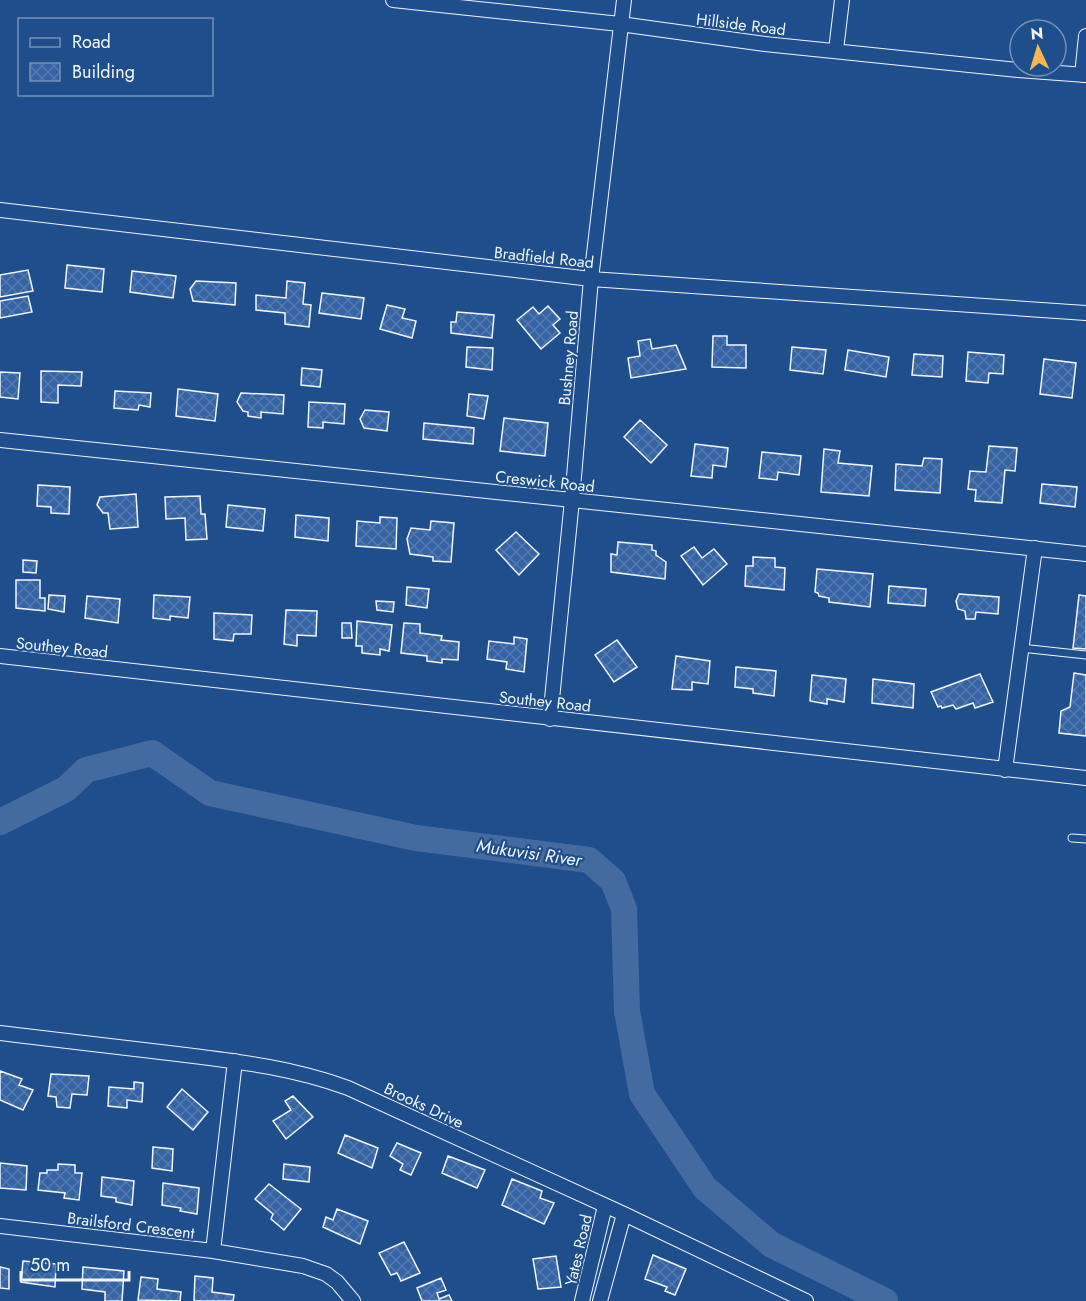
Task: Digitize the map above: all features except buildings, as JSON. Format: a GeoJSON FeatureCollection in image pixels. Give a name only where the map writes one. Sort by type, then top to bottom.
{"type":"FeatureCollection","features":[{"type":"Feature","properties":{"kind":"street","name":"Hillside Road"},"geometry":{"type":"LineString","coordinates":[[393,0],[620,24],[765,44],[1084,75]]}},
{"type":"Feature","properties":{"kind":"street","name":"Bushney Road"},"geometry":{"type":"LineString","coordinates":[[550,718],[591,279],[624,0]]}},
{"type":"Feature","properties":{"kind":"street"},"geometry":{"type":"LineString","coordinates":[[836,50],[842,0]]}},
{"type":"Feature","properties":{"kind":"street"},"geometry":{"type":"LineString","coordinates":[[1084,75],[1086,36]]}},
{"type":"Feature","properties":{"kind":"street","name":"Bradfield Road"},"geometry":{"type":"LineString","coordinates":[[0,210],[591,279],[1086,313]]}},
{"type":"Feature","properties":{"kind":"street","name":"Creswick Road"},"geometry":{"type":"LineString","coordinates":[[0,440],[1086,554]]}},
{"type":"Feature","properties":{"kind":"street"},"geometry":{"type":"LineString","coordinates":[[1005,770],[1035,548]]}},
{"type":"Feature","properties":{"kind":"street","name":"Southey Road"},"geometry":{"type":"LineString","coordinates":[[0,656],[1086,778]]}},
{"type":"Feature","properties":{"kind":"street","name":"Brooks Drive"},"geometry":{"type":"LineString","coordinates":[[0,1033],[235,1061],[301,1073],[348,1088],[624,1214],[806,1301]]}},
{"type":"Feature","properties":{"kind":"street"},"geometry":{"type":"LineString","coordinates":[[213,1251],[235,1061]]}},
{"type":"Feature","properties":{"kind":"street","name":"Yates Road"},"geometry":{"type":"LineString","coordinates":[[582,1301],[605,1206]]}},
{"type":"Feature","properties":{"kind":"street","name":"Yates Road"},"geometry":{"type":"LineString","coordinates":[[600,1301],[624,1214]]}},
{"type":"Feature","properties":{"kind":"street","name":"Brailsford Crescent"},"geometry":{"type":"LineString","coordinates":[[0,1226],[213,1251],[303,1266],[326,1274],[337,1282],[353,1301]]}},
{"type":"Feature","properties":{"kind":"lane"},"geometry":{"type":"LineString","coordinates":[[1021,648],[1086,655]]}},
{"type":"Feature","properties":{"kind":"lane"},"geometry":{"type":"LineString","coordinates":[[1072,838],[1086,839]]}},
{"type":"Feature","properties":{"kind":"waterway","name":"Mukuvisi River"},"geometry":{"type":"LineString","coordinates":[[0,822],[66,789],[86,770],[152,753],[210,793],[416,838],[589,860],[613,881],[624,909],[627,1011],[642,1094],[705,1188],[772,1245],[885,1301]]}}]}
